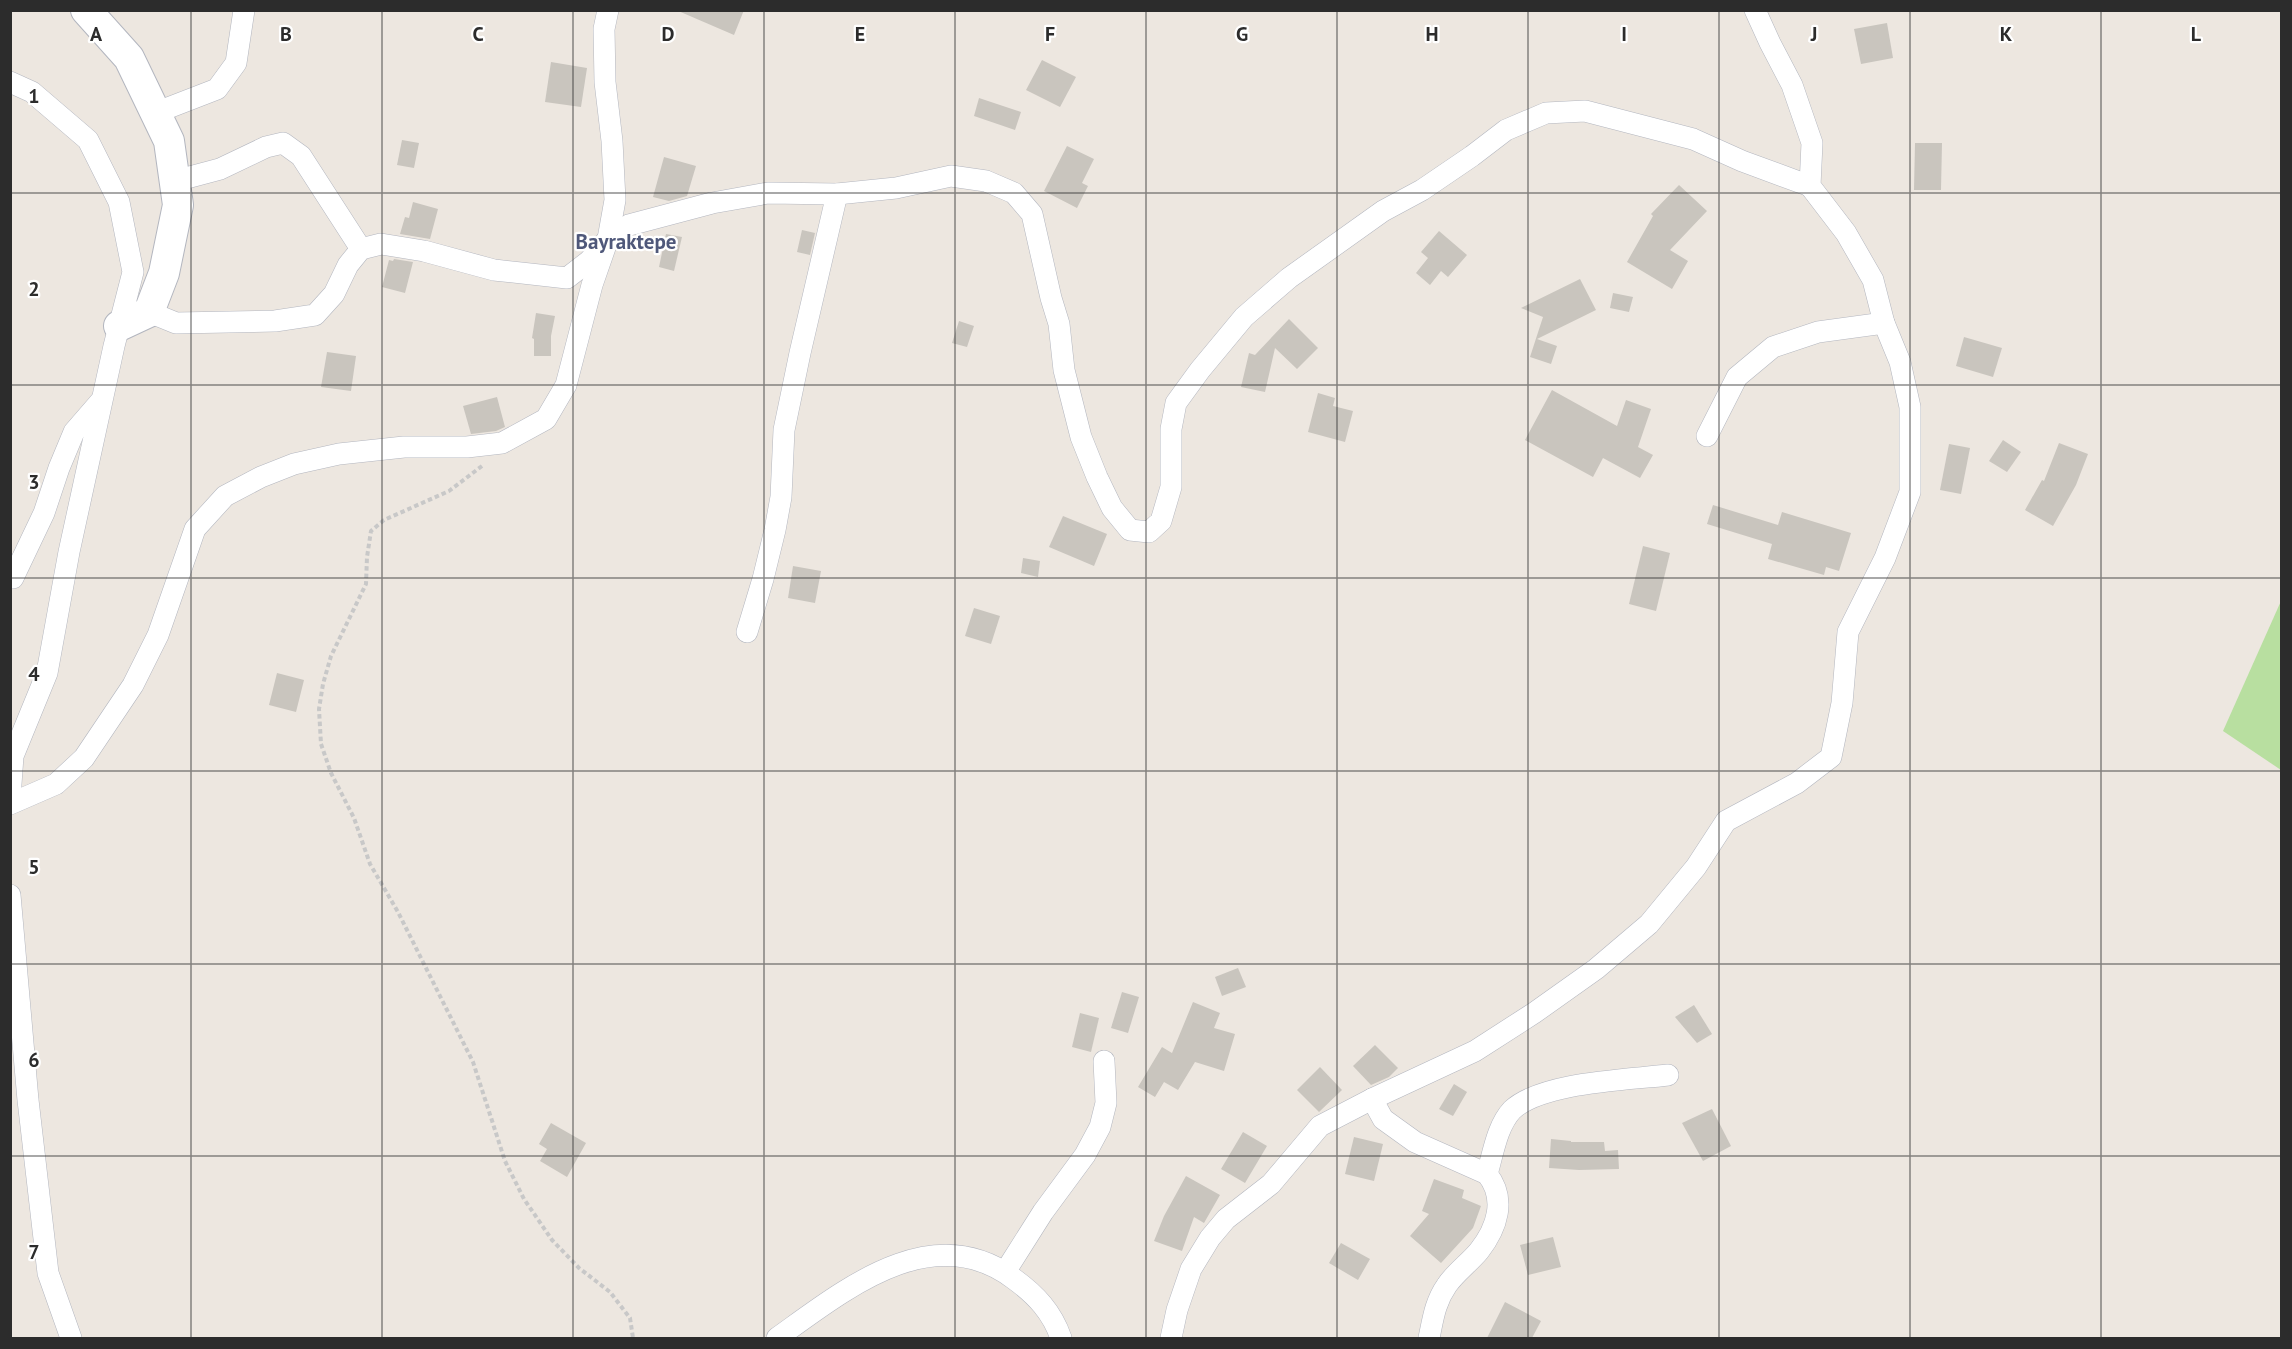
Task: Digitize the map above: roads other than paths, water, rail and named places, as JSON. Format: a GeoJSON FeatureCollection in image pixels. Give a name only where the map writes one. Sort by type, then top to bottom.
{"type":"FeatureCollection","features":[{"type":"Feature","properties":{"kind":"street"},"geometry":{"type":"LineString","coordinates":[[86,10],[129,58],[169,141],[178,205],[164,273],[149,312],[120,326]]}},
{"type":"Feature","properties":{"kind":"street"},"geometry":{"type":"LineString","coordinates":[[155,113],[217,89],[236,63],[244,10]]}},
{"type":"Feature","properties":{"kind":"street"},"geometry":{"type":"LineString","coordinates":[[10,804],[56,784],[84,758],[133,685],[158,635],[195,529],[225,496],[261,477],[294,464],[339,454],[404,447],[467,447],[502,443],[546,419],[566,385],[592,285],[608,239],[615,200],[612,141],[605,82],[604,29],[608,10]]}},
{"type":"Feature","properties":{"kind":"street"},"geometry":{"type":"LineString","coordinates":[[1755,10],[1792,85],[1812,143],[1810,186]]}},
{"type":"Feature","properties":{"kind":"street"},"geometry":{"type":"LineString","coordinates":[[10,82],[32,92],[88,140],[119,202],[133,272],[69,552],[46,673],[13,756],[10,798]]}},
{"type":"Feature","properties":{"kind":"street"},"geometry":{"type":"LineString","coordinates":[[149,312],[176,323],[276,321],[315,315],[334,294],[348,265],[361,249],[381,244],[424,251],[494,270],[567,278],[590,261],[608,239],[629,225],[712,203],[768,193],[837,194],[896,188],[951,176],[986,181],[1014,193],[1032,214],[1059,324],[1064,370],[1082,437],[1096,477],[1112,508],[1130,530],[1149,532],[1161,521],[1171,487],[1171,429],[1176,403],[1244,317],[1289,278],[1383,211],[1422,190],[1506,130],[1546,113],[1585,111],[1636,122],[1693,139],[1742,161],[1810,186],[1846,233],[1873,280],[1884,323],[1900,362],[1910,407],[1910,492],[1885,558],[1848,632],[1842,703],[1830,757],[1797,783],[1726,821],[1696,867],[1649,924],[1596,969],[1534,1013],[1475,1050],[1320,1126],[1271,1184],[1226,1219],[1210,1238],[1191,1269],[1177,1310],[1171,1338]]}},
{"type":"Feature","properties":{"kind":"street"},"geometry":{"type":"LineString","coordinates":[[175,181],[220,169],[266,147],[283,143],[301,156],[361,249]]}},
{"type":"Feature","properties":{"kind":"street"},"geometry":{"type":"LineString","coordinates":[[747,632],[775,530],[781,496],[784,430],[837,194]]}},
{"type":"Feature","properties":{"kind":"street"},"geometry":{"type":"LineString","coordinates":[[1707,436],[1737,377],[1773,347],[1818,332],[1884,323]]}},
{"type":"Feature","properties":{"kind":"street"},"geometry":{"type":"LineString","coordinates":[[10,578],[13,578],[44,513],[74,432],[103,399]]}},
{"type":"Feature","properties":{"kind":"street"},"geometry":{"type":"LineString","coordinates":[[10,895],[28,1100],[48,1273],[71,1338]]}},
{"type":"Feature","properties":{"kind":"street"},"geometry":{"type":"LineString","coordinates":[[1005,1272],[1043,1212],[1085,1155],[1100,1127],[1106,1103],[1104,1061]]}},
{"type":"Feature","properties":{"kind":"street"},"geometry":{"type":"LineString","coordinates":[[1486,1174],[1502,1125],[1512,1111],[1528,1098],[1553,1089],[1668,1075]]}},
{"type":"Feature","properties":{"kind":"street"},"geometry":{"type":"LineString","coordinates":[[1372,1099],[1383,1119],[1414,1142],[1486,1174],[1494,1183],[1498,1195],[1496,1223],[1479,1252],[1447,1285],[1435,1308],[1429,1338]]}},
{"type":"Feature","properties":{"kind":"street"},"geometry":{"type":"LineString","coordinates":[[777,1338],[842,1292],[874,1273],[905,1262],[930,1257],[959,1256],[982,1262],[1005,1272],[1031,1292],[1052,1317],[1061,1338]]}},
{"type":"Feature","properties":{"kind":"district","name":"Bayraktepe"},"geometry":{"type":"Point","coordinates":[626,241]}}]}
